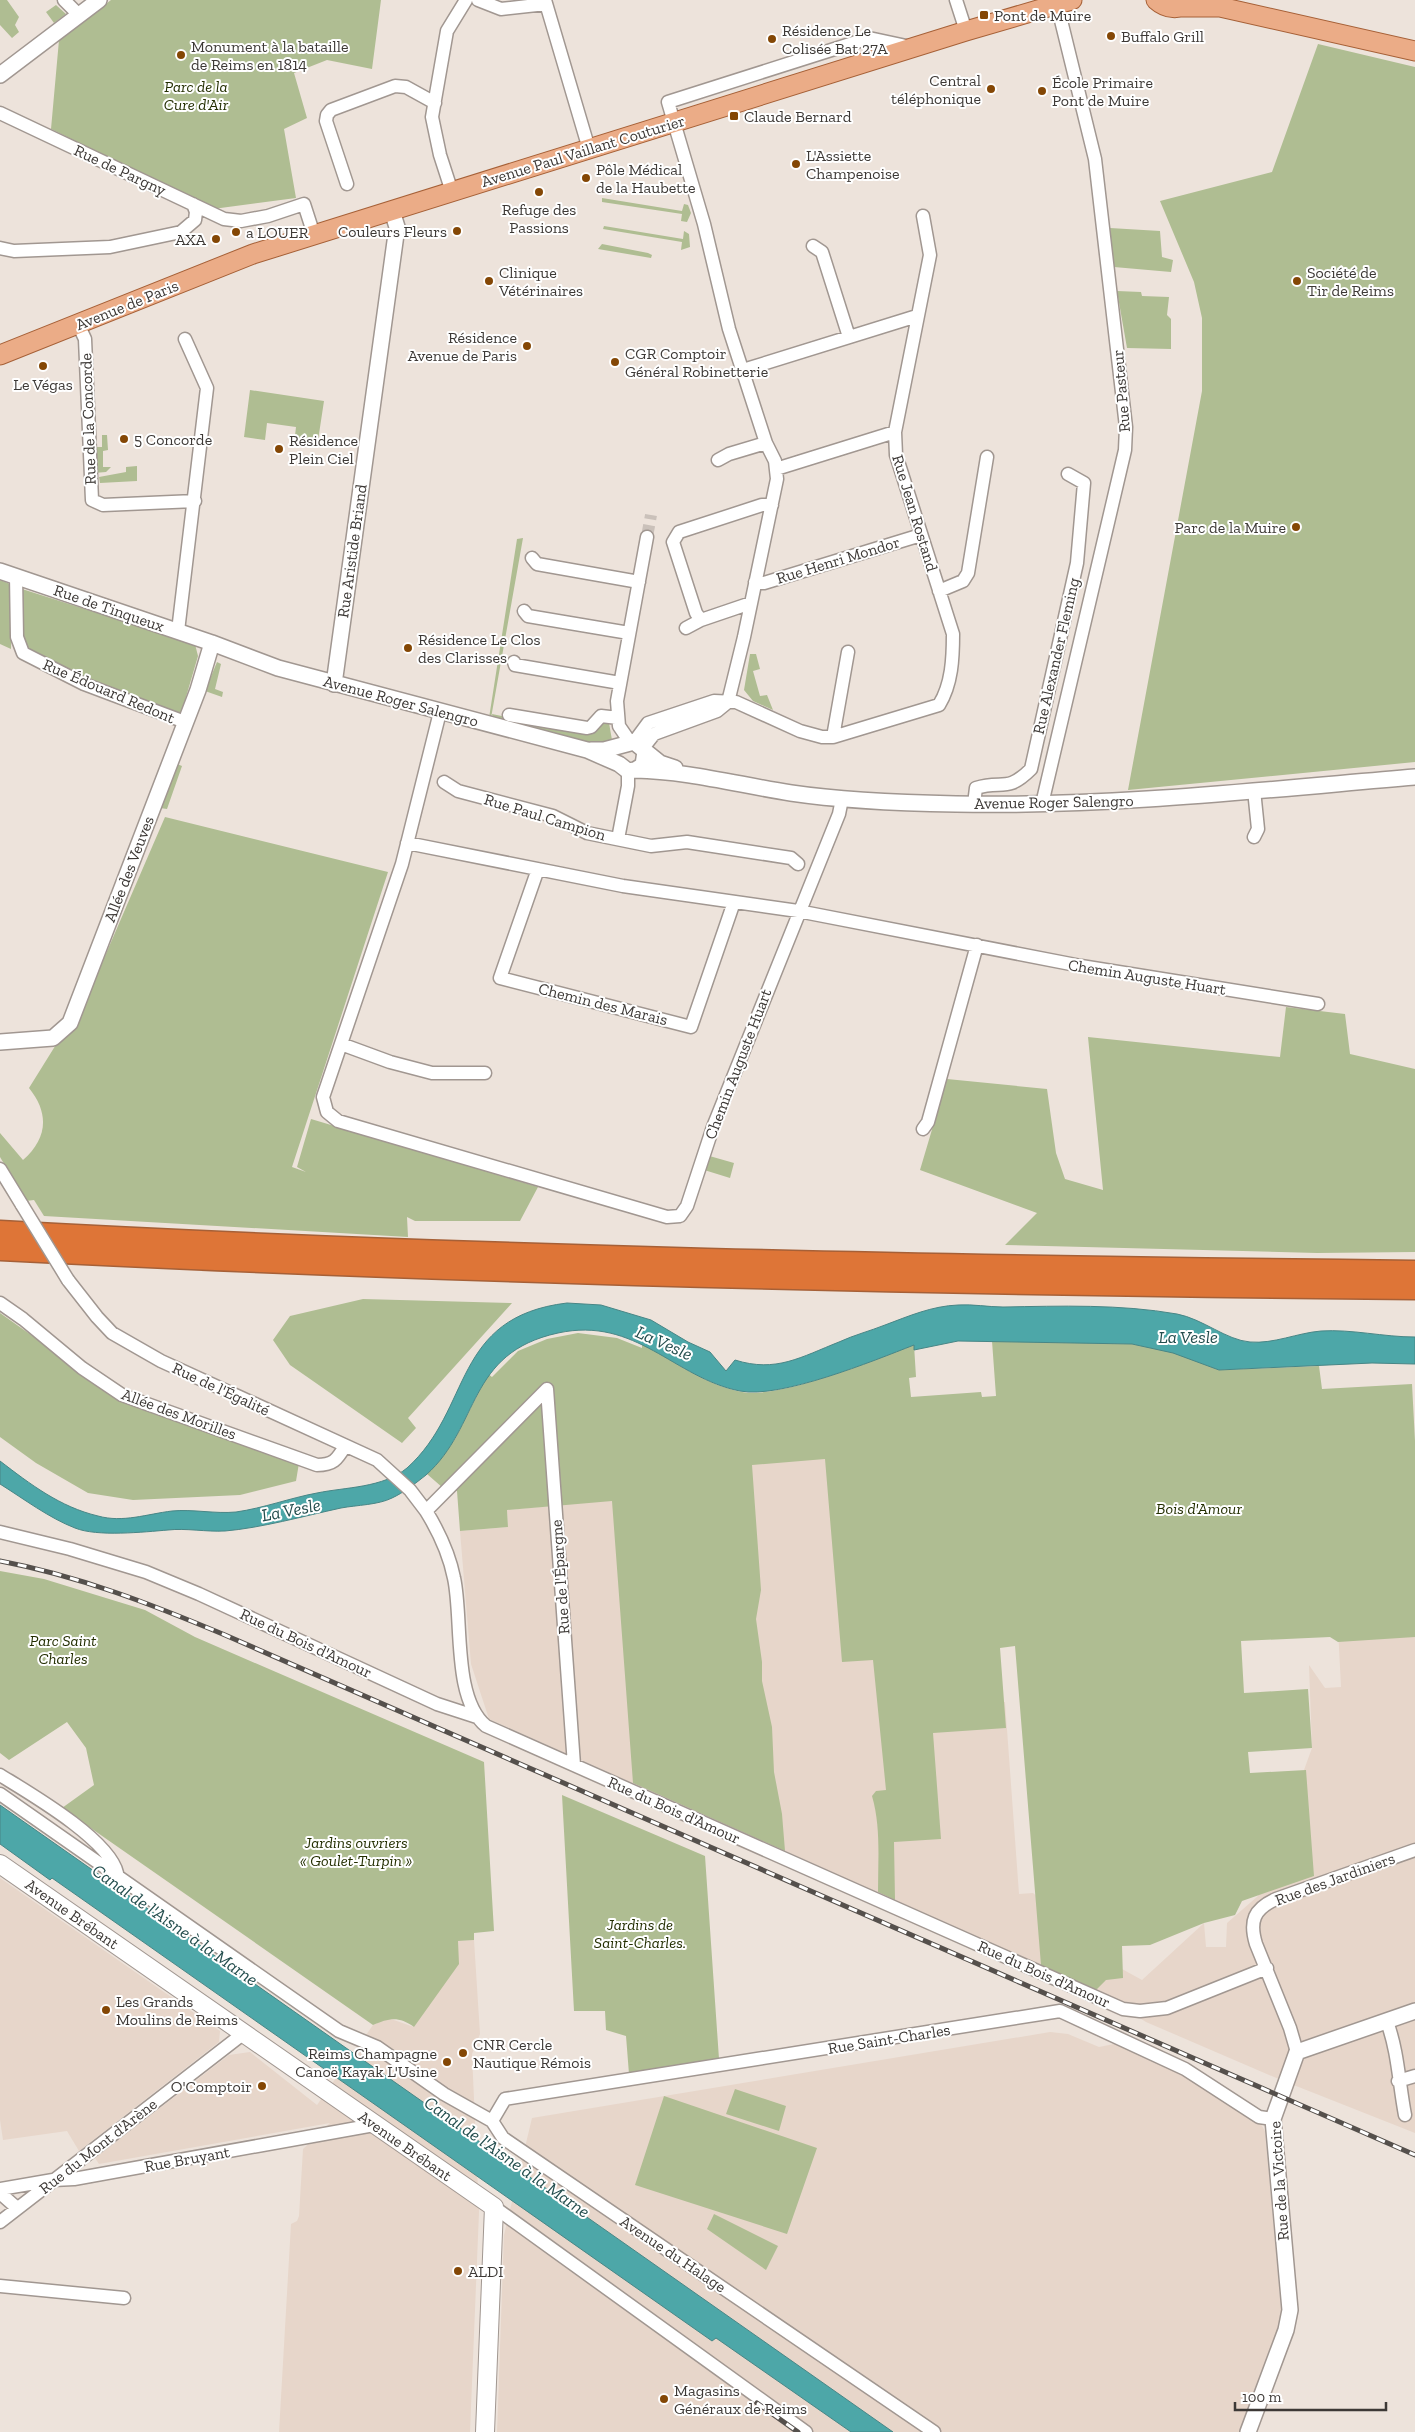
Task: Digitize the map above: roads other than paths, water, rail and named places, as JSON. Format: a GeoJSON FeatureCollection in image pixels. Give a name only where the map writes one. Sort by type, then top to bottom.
{"type":"FeatureCollection","features":[{"type":"Feature","properties":{"kind":"highway"},"geometry":{"type":"LineString","coordinates":[[0,1232],[405,1251],[628,1259],[1034,1268],[1415,1272]]}},
{"type":"Feature","properties":{"kind":"highway"},"geometry":{"type":"LineString","coordinates":[[0,1249],[622,1275],[1034,1285],[1415,1288]]}},
{"type":"Feature","properties":{"kind":"main road"},"geometry":{"type":"LineString","coordinates":[[1156,0],[1168,7],[1187,3],[1217,3],[1415,51]]}},
{"type":"Feature","properties":{"kind":"main road","name":"Avenue Paul Vaillant Couturier"},"geometry":{"type":"LineString","coordinates":[[254,254],[966,30],[1064,2]]}},
{"type":"Feature","properties":{"kind":"main road","name":"Avenue de Paris"},"geometry":{"type":"LineString","coordinates":[[0,355],[254,254]]}},
{"type":"Feature","properties":{"kind":"main road","name":"Avenue Brébant"},"geometry":{"type":"LineString","coordinates":[[0,1864],[494,2207]]}},
{"type":"Feature","properties":{"kind":"main road"},"geometry":{"type":"LineString","coordinates":[[485,2432],[494,2207]]}},
{"type":"Feature","properties":{"kind":"street"},"geometry":{"type":"LineString","coordinates":[[64,0],[79,15]]}},
{"type":"Feature","properties":{"kind":"street"},"geometry":{"type":"LineString","coordinates":[[0,75],[99,0]]}},
{"type":"Feature","properties":{"kind":"street"},"geometry":{"type":"LineString","coordinates":[[452,192],[432,124],[447,31],[466,0]]}},
{"type":"Feature","properties":{"kind":"street"},"geometry":{"type":"LineString","coordinates":[[478,0],[500,9],[545,2],[589,149]]}},
{"type":"Feature","properties":{"kind":"street"},"geometry":{"type":"LineString","coordinates":[[956,0],[966,30]]}},
{"type":"Feature","properties":{"kind":"street","name":"Rue Pasteur"},"geometry":{"type":"LineString","coordinates":[[1042,804],[1125,450],[1126,426],[1095,159],[1064,2]]}},
{"type":"Feature","properties":{"kind":"street","name":"Avenue Paul Vaillant Couturier"},"geometry":{"type":"LineString","coordinates":[[673,122],[668,102],[869,38],[913,47]]}},
{"type":"Feature","properties":{"kind":"street"},"geometry":{"type":"LineString","coordinates":[[347,184],[326,121],[327,115],[331,110],[395,86],[406,86],[435,103]]}},
{"type":"Feature","properties":{"kind":"street","name":"Rue de Pargny"},"geometry":{"type":"LineString","coordinates":[[0,113],[224,219],[241,221],[268,216],[304,204],[314,235]]}},
{"type":"Feature","properties":{"kind":"street"},"geometry":{"type":"LineString","coordinates":[[647,537],[617,701],[619,726],[635,746],[645,760],[628,768],[617,754],[635,746],[654,734],[717,711],[728,702],[777,479],[775,461],[766,443],[718,288],[704,224],[673,122]]}},
{"type":"Feature","properties":{"kind":"street"},"geometry":{"type":"LineString","coordinates":[[0,248],[14,251],[110,247],[181,232],[195,220],[196,212],[193,204]]}},
{"type":"Feature","properties":{"kind":"street","name":"Rue Aristide Briand"},"geometry":{"type":"LineString","coordinates":[[335,676],[397,227],[392,210]]}},
{"type":"Feature","properties":{"kind":"street","name":"Rue Jean Rostand"},"geometry":{"type":"LineString","coordinates":[[728,702],[736,702],[800,731],[822,737],[833,737],[940,705],[947,693],[953,654],[952,634],[896,455],[895,432],[930,256],[923,216]]}},
{"type":"Feature","properties":{"kind":"street"},"geometry":{"type":"LineString","coordinates":[[813,246],[822,252],[849,337]]}},
{"type":"Feature","properties":{"kind":"street"},"geometry":{"type":"LineString","coordinates":[[743,370],[917,316]]}},
{"type":"Feature","properties":{"kind":"street","name":"Rue de la Concorde"},"geometry":{"type":"LineString","coordinates":[[78,324],[85,339],[92,500],[103,505],[195,501]]}},
{"type":"Feature","properties":{"kind":"street"},"geometry":{"type":"LineString","coordinates":[[178,631],[207,388],[184,339]]}},
{"type":"Feature","properties":{"kind":"street"},"geometry":{"type":"LineString","coordinates":[[776,469],[895,432]]}},
{"type":"Feature","properties":{"kind":"street"},"geometry":{"type":"LineString","coordinates":[[718,460],[729,454],[766,443]]}},
{"type":"Feature","properties":{"kind":"street","name":"Rue Jean Rostand"},"geometry":{"type":"LineString","coordinates":[[939,591],[963,581],[968,572],[987,457]]}},
{"type":"Feature","properties":{"kind":"street","name":"Rue Alexander Fleming"},"geometry":{"type":"LineString","coordinates":[[974,804],[976,788],[984,785],[1008,785],[1021,778],[1031,769],[1077,562],[1084,483],[1068,474]]}},
{"type":"Feature","properties":{"kind":"street"},"geometry":{"type":"LineString","coordinates":[[701,620],[696,613],[673,542],[676,537],[680,532],[762,506],[772,505]]}},
{"type":"Feature","properties":{"kind":"street","name":"Rue Henri Mondor"},"geometry":{"type":"LineString","coordinates":[[755,582],[764,583],[921,535]]}},
{"type":"Feature","properties":{"kind":"street"},"geometry":{"type":"LineString","coordinates":[[532,558],[537,564],[639,582]]}},
{"type":"Feature","properties":{"kind":"street","name":"Rue de Tinqueux"},"geometry":{"type":"LineString","coordinates":[[0,571],[215,644]]}},
{"type":"Feature","properties":{"kind":"street","name":"Rue Édouard Redont"},"geometry":{"type":"LineString","coordinates":[[16,576],[17,638],[23,653],[77,681],[186,722]]}},
{"type":"Feature","properties":{"kind":"street"},"geometry":{"type":"LineString","coordinates":[[686,628],[701,620],[751,603]]}},
{"type":"Feature","properties":{"kind":"street"},"geometry":{"type":"LineString","coordinates":[[524,611],[528,616],[629,633]]}},
{"type":"Feature","properties":{"kind":"street","name":"Avenue Roger Salengro"},"geometry":{"type":"LineString","coordinates":[[215,644],[278,668],[335,676],[440,712],[587,750],[628,768],[694,775],[744,786],[842,799],[974,804],[1110,802],[1415,777]]}},
{"type":"Feature","properties":{"kind":"street","name":"Allée des Veuves"},"geometry":{"type":"LineString","coordinates":[[0,1042],[53,1038],[70,1023],[215,644]]}},
{"type":"Feature","properties":{"kind":"street"},"geometry":{"type":"LineString","coordinates":[[833,737],[848,652]]}},
{"type":"Feature","properties":{"kind":"street"},"geometry":{"type":"LineString","coordinates":[[514,662],[515,666],[620,682]]}},
{"type":"Feature","properties":{"kind":"street"},"geometry":{"type":"LineString","coordinates":[[440,712],[394,891],[341,1044],[390,1062],[432,1073],[485,1073]]}},
{"type":"Feature","properties":{"kind":"street"},"geometry":{"type":"LineString","coordinates":[[509,715],[587,728],[591,727],[601,716],[618,718]]}},
{"type":"Feature","properties":{"kind":"street","name":"Avenue Roger Salengro"},"geometry":{"type":"LineString","coordinates":[[587,750],[635,746],[660,762],[694,775]]}},
{"type":"Feature","properties":{"kind":"street","name":"Rue Paul Campion"},"geometry":{"type":"LineString","coordinates":[[618,839],[628,786],[628,768]]}},
{"type":"Feature","properties":{"kind":"street","name":"Rue Paul Campion"},"geometry":{"type":"LineString","coordinates":[[444,782],[458,791],[553,816],[587,833],[651,846],[687,842],[791,858],[798,864]]}},
{"type":"Feature","properties":{"kind":"street"},"geometry":{"type":"LineString","coordinates":[[1254,790],[1258,829],[1254,838]]}},
{"type":"Feature","properties":{"kind":"street","name":"Chemin Auguste Huart"},"geometry":{"type":"LineString","coordinates":[[341,1044],[322,1097],[327,1112],[338,1121],[667,1217],[680,1216],[687,1206],[712,1127],[839,814],[842,799]]}},
{"type":"Feature","properties":{"kind":"street"},"geometry":{"type":"LineString","coordinates":[[407,843],[623,886],[798,912]]}},
{"type":"Feature","properties":{"kind":"street","name":"Chemin des Marais"},"geometry":{"type":"LineString","coordinates":[[538,869],[500,978],[691,1027],[734,902]]}},
{"type":"Feature","properties":{"kind":"street","name":"Chemin Auguste Huart"},"geometry":{"type":"LineString","coordinates":[[798,912],[1081,966],[1318,1004]]}},
{"type":"Feature","properties":{"kind":"street"},"geometry":{"type":"LineString","coordinates":[[923,1128],[928,1122],[977,945]]}},
{"type":"Feature","properties":{"kind":"street","name":"Rue de l'Égalité"},"geometry":{"type":"LineString","coordinates":[[0,1168],[68,1280],[112,1333],[161,1361],[377,1460],[410,1490],[426,1511]]}},
{"type":"Feature","properties":{"kind":"street","name":"Allée des Morilles"},"geometry":{"type":"LineString","coordinates":[[0,1303],[24,1319],[82,1368],[122,1395],[316,1465],[329,1465],[337,1460],[344,1446]]}},
{"type":"Feature","properties":{"kind":"street","name":"Rue de l'Épargne"},"geometry":{"type":"LineString","coordinates":[[426,1511],[547,1389],[574,1765]]}},
{"type":"Feature","properties":{"kind":"street"},"geometry":{"type":"LineString","coordinates":[[426,1511],[444,1544],[455,1579],[464,1675],[470,1700],[477,1717]]}},
{"type":"Feature","properties":{"kind":"street","name":"Rue du Bois d'Amour"},"geometry":{"type":"LineString","coordinates":[[0,1532],[70,1548],[146,1572],[199,1594],[437,1704],[477,1717],[494,1730],[1123,2009],[1140,2012],[1168,2008],[1267,1968]]}},
{"type":"Feature","properties":{"kind":"street","name":"Avenue du Halage"},"geometry":{"type":"LineString","coordinates":[[0,1775],[32,1795],[98,1842],[115,1867],[117,1875]]}},
{"type":"Feature","properties":{"kind":"street","name":"Avenue du Halage"},"geometry":{"type":"LineString","coordinates":[[0,1794],[339,2031],[377,2047],[462,2107],[486,2121],[503,2138],[934,2432]]}},
{"type":"Feature","properties":{"kind":"street","name":"Rue des Jardiniers"},"geometry":{"type":"LineString","coordinates":[[1267,1968],[1256,1944],[1252,1926],[1257,1914],[1264,1905],[1276,1899],[1415,1850]]}},
{"type":"Feature","properties":{"kind":"street"},"geometry":{"type":"LineString","coordinates":[[1267,1968],[1297,2052],[1415,2011]]}},
{"type":"Feature","properties":{"kind":"street","name":"Rue Saint-Charles"},"geometry":{"type":"LineString","coordinates":[[486,2121],[505,2099],[1060,2011],[1185,2069],[1259,2117],[1273,2119]]}},
{"type":"Feature","properties":{"kind":"street"},"geometry":{"type":"LineString","coordinates":[[1387,2022],[1394,2040],[1398,2081],[1405,2115]]}},
{"type":"Feature","properties":{"kind":"street","name":"Rue du Mont d'Arène"},"geometry":{"type":"LineString","coordinates":[[0,2222],[244,2033]]}},
{"type":"Feature","properties":{"kind":"street","name":"Rue de la Victoire"},"geometry":{"type":"LineString","coordinates":[[1248,2432],[1286,2330],[1290,2310],[1273,2119],[1297,2052]]}},
{"type":"Feature","properties":{"kind":"street"},"geometry":{"type":"LineString","coordinates":[[1398,2081],[1415,2076]]}},
{"type":"Feature","properties":{"kind":"street","name":"Rue Bruyant"},"geometry":{"type":"LineString","coordinates":[[0,2191],[53,2180],[74,2179],[374,2125]]}},
{"type":"Feature","properties":{"kind":"street"},"geometry":{"type":"LineString","coordinates":[[0,2191],[17,2208]]}},
{"type":"Feature","properties":{"kind":"street","name":"Avenue Brébant"},"geometry":{"type":"LineString","coordinates":[[494,2207],[806,2432]]}},
{"type":"Feature","properties":{"kind":"street"},"geometry":{"type":"LineString","coordinates":[[0,2286],[124,2298]]}},
{"type":"Feature","properties":{"kind":"water","name":"La Vesle"},"geometry":{"type":"Polygon","coordinates":[[[567,1303],[601,1305],[651,1320],[688,1342],[710,1352],[726,1371],[735,1360],[763,1365],[788,1362],[850,1337],[921,1312],[939,1307],[964,1305],[1003,1307],[1090,1306],[1156,1311],[1187,1317],[1232,1337],[1250,1342],[1277,1340],[1321,1331],[1415,1337],[1415,1364],[1372,1363],[1219,1370],[1173,1353],[1132,1344],[958,1341],[914,1350],[914,1345],[827,1377],[802,1384],[757,1392],[740,1391],[716,1384],[632,1340],[610,1333],[586,1330],[558,1333],[528,1343],[506,1357],[490,1374],[478,1393],[444,1456],[426,1475],[414,1484],[396,1496],[380,1502],[341,1508],[268,1525],[225,1531],[175,1530],[108,1533],[84,1531],[65,1524],[0,1484],[0,1461],[58,1501],[84,1512],[117,1519],[172,1511],[236,1512],[317,1493],[364,1486],[387,1480],[407,1468],[428,1445],[444,1419],[468,1369],[483,1346],[502,1326],[530,1312],[567,1303]]]}},
{"type":"Feature","properties":{"kind":"water"},"geometry":{"type":"Polygon","coordinates":[[[0,1805],[893,2432],[851,2432],[716,2338],[712,2341],[52,1878],[50,1880],[0,1844],[0,1805]]]}},
{"type":"Feature","properties":{"kind":"tunnel"},"geometry":{"type":"LineString","coordinates":[[647,537],[651,515]]}},
{"type":"Feature","properties":{"kind":"railway"},"geometry":{"type":"LineString","coordinates":[[0,1561],[29,1567],[114,1592],[170,1612],[225,1635],[1415,2155]]}},
{"type":"Feature","properties":{"kind":"railway"},"geometry":{"type":"LineString","coordinates":[[757,2403],[798,2432]]}},
{"type":"Feature","properties":{"kind":"place","name":"Pont de Muire"},"geometry":{"type":"Point","coordinates":[984,15]}},
{"type":"Feature","properties":{"kind":"place","name":"Buffalo Grill"},"geometry":{"type":"Point","coordinates":[1111,36]}},
{"type":"Feature","properties":{"kind":"place","name":"Résidence Le Colisée Bat 27A"},"geometry":{"type":"Point","coordinates":[772,39]}},
{"type":"Feature","properties":{"kind":"place","name":"Monument à la bataille de Reims en 1814"},"geometry":{"type":"Point","coordinates":[181,55]}},
{"type":"Feature","properties":{"kind":"place","name":"Central téléphonique"},"geometry":{"type":"Point","coordinates":[991,89]}},
{"type":"Feature","properties":{"kind":"place","name":"École Primaire Pont de Muire"},"geometry":{"type":"Point","coordinates":[1042,91]}},
{"type":"Feature","properties":{"kind":"place","name":"Claude Bernard"},"geometry":{"type":"Point","coordinates":[734,116]}},
{"type":"Feature","properties":{"kind":"place","name":"L'Assiette Champenoise"},"geometry":{"type":"Point","coordinates":[796,164]}},
{"type":"Feature","properties":{"kind":"place","name":"Pôle Médical de la Haubette"},"geometry":{"type":"Point","coordinates":[586,178]}},
{"type":"Feature","properties":{"kind":"place","name":"Refuge des Passions"},"geometry":{"type":"Point","coordinates":[539,192]}},
{"type":"Feature","properties":{"kind":"place","name":"Couleurs Fleurs"},"geometry":{"type":"Point","coordinates":[457,231]}},
{"type":"Feature","properties":{"kind":"place","name":"a LOUER"},"geometry":{"type":"Point","coordinates":[236,232]}},
{"type":"Feature","properties":{"kind":"place","name":"AXA"},"geometry":{"type":"Point","coordinates":[216,239]}},
{"type":"Feature","properties":{"kind":"place","name":"Clinique Vétérinaires"},"geometry":{"type":"Point","coordinates":[489,281]}},
{"type":"Feature","properties":{"kind":"place","name":"Société de Tir de Reims"},"geometry":{"type":"Point","coordinates":[1297,281]}},
{"type":"Feature","properties":{"kind":"place","name":"Résidence Avenue de Paris"},"geometry":{"type":"Point","coordinates":[527,346]}},
{"type":"Feature","properties":{"kind":"place","name":"CGR Comptoir Général Robinetterie"},"geometry":{"type":"Point","coordinates":[615,362]}},
{"type":"Feature","properties":{"kind":"place","name":"Le Végas"},"geometry":{"type":"Point","coordinates":[43,366]}},
{"type":"Feature","properties":{"kind":"place","name":"5 Concorde"},"geometry":{"type":"Point","coordinates":[124,439]}},
{"type":"Feature","properties":{"kind":"place","name":"Résidence Plein Ciel"},"geometry":{"type":"Point","coordinates":[279,449]}},
{"type":"Feature","properties":{"kind":"place","name":"Parc de la Muire"},"geometry":{"type":"Point","coordinates":[1296,527]}},
{"type":"Feature","properties":{"kind":"place","name":"Résidence Le Clos des Clarisses"},"geometry":{"type":"Point","coordinates":[408,648]}},
{"type":"Feature","properties":{"kind":"place","name":"Les Grands Moulins de Reims"},"geometry":{"type":"Point","coordinates":[106,2010]}},
{"type":"Feature","properties":{"kind":"place","name":"CNR Cercle Nautique Rémois"},"geometry":{"type":"Point","coordinates":[463,2053]}},
{"type":"Feature","properties":{"kind":"place","name":"Reims Champagne Canoë Kayak L'Usine"},"geometry":{"type":"Point","coordinates":[447,2062]}},
{"type":"Feature","properties":{"kind":"place","name":"O'Comptoir"},"geometry":{"type":"Point","coordinates":[262,2086]}},
{"type":"Feature","properties":{"kind":"place","name":"ALDI"},"geometry":{"type":"Point","coordinates":[458,2271]}},
{"type":"Feature","properties":{"kind":"place","name":"Magasins Généraux de Reims"},"geometry":{"type":"Point","coordinates":[664,2399]}},
{"type":"Feature","properties":{"kind":"park label","name":"Parc de la Cure d'Air"},"geometry":{"type":"Point","coordinates":[196,95]}},
{"type":"Feature","properties":{"kind":"park label","name":"Bois d'Amour"},"geometry":{"type":"Point","coordinates":[1199,1508]}},
{"type":"Feature","properties":{"kind":"park label","name":"Parc Saint Charles"},"geometry":{"type":"Point","coordinates":[63,1649]}},
{"type":"Feature","properties":{"kind":"park label","name":"Jardins ouvriers « Goulet-Turpin »"},"geometry":{"type":"Point","coordinates":[356,1851]}},
{"type":"Feature","properties":{"kind":"park label","name":"Jardins de Saint-Charles."},"geometry":{"type":"Point","coordinates":[640,1933]}},
{"type":"Feature","properties":{"kind":"water label","name":"Canal de l'Aisne à la Marne"},"geometry":{"type":"Point","coordinates":[175,1925]}},
{"type":"Feature","properties":{"kind":"water label","name":"Canal de l'Aisne à la Marne"},"geometry":{"type":"Point","coordinates":[507,2157]}}]}
